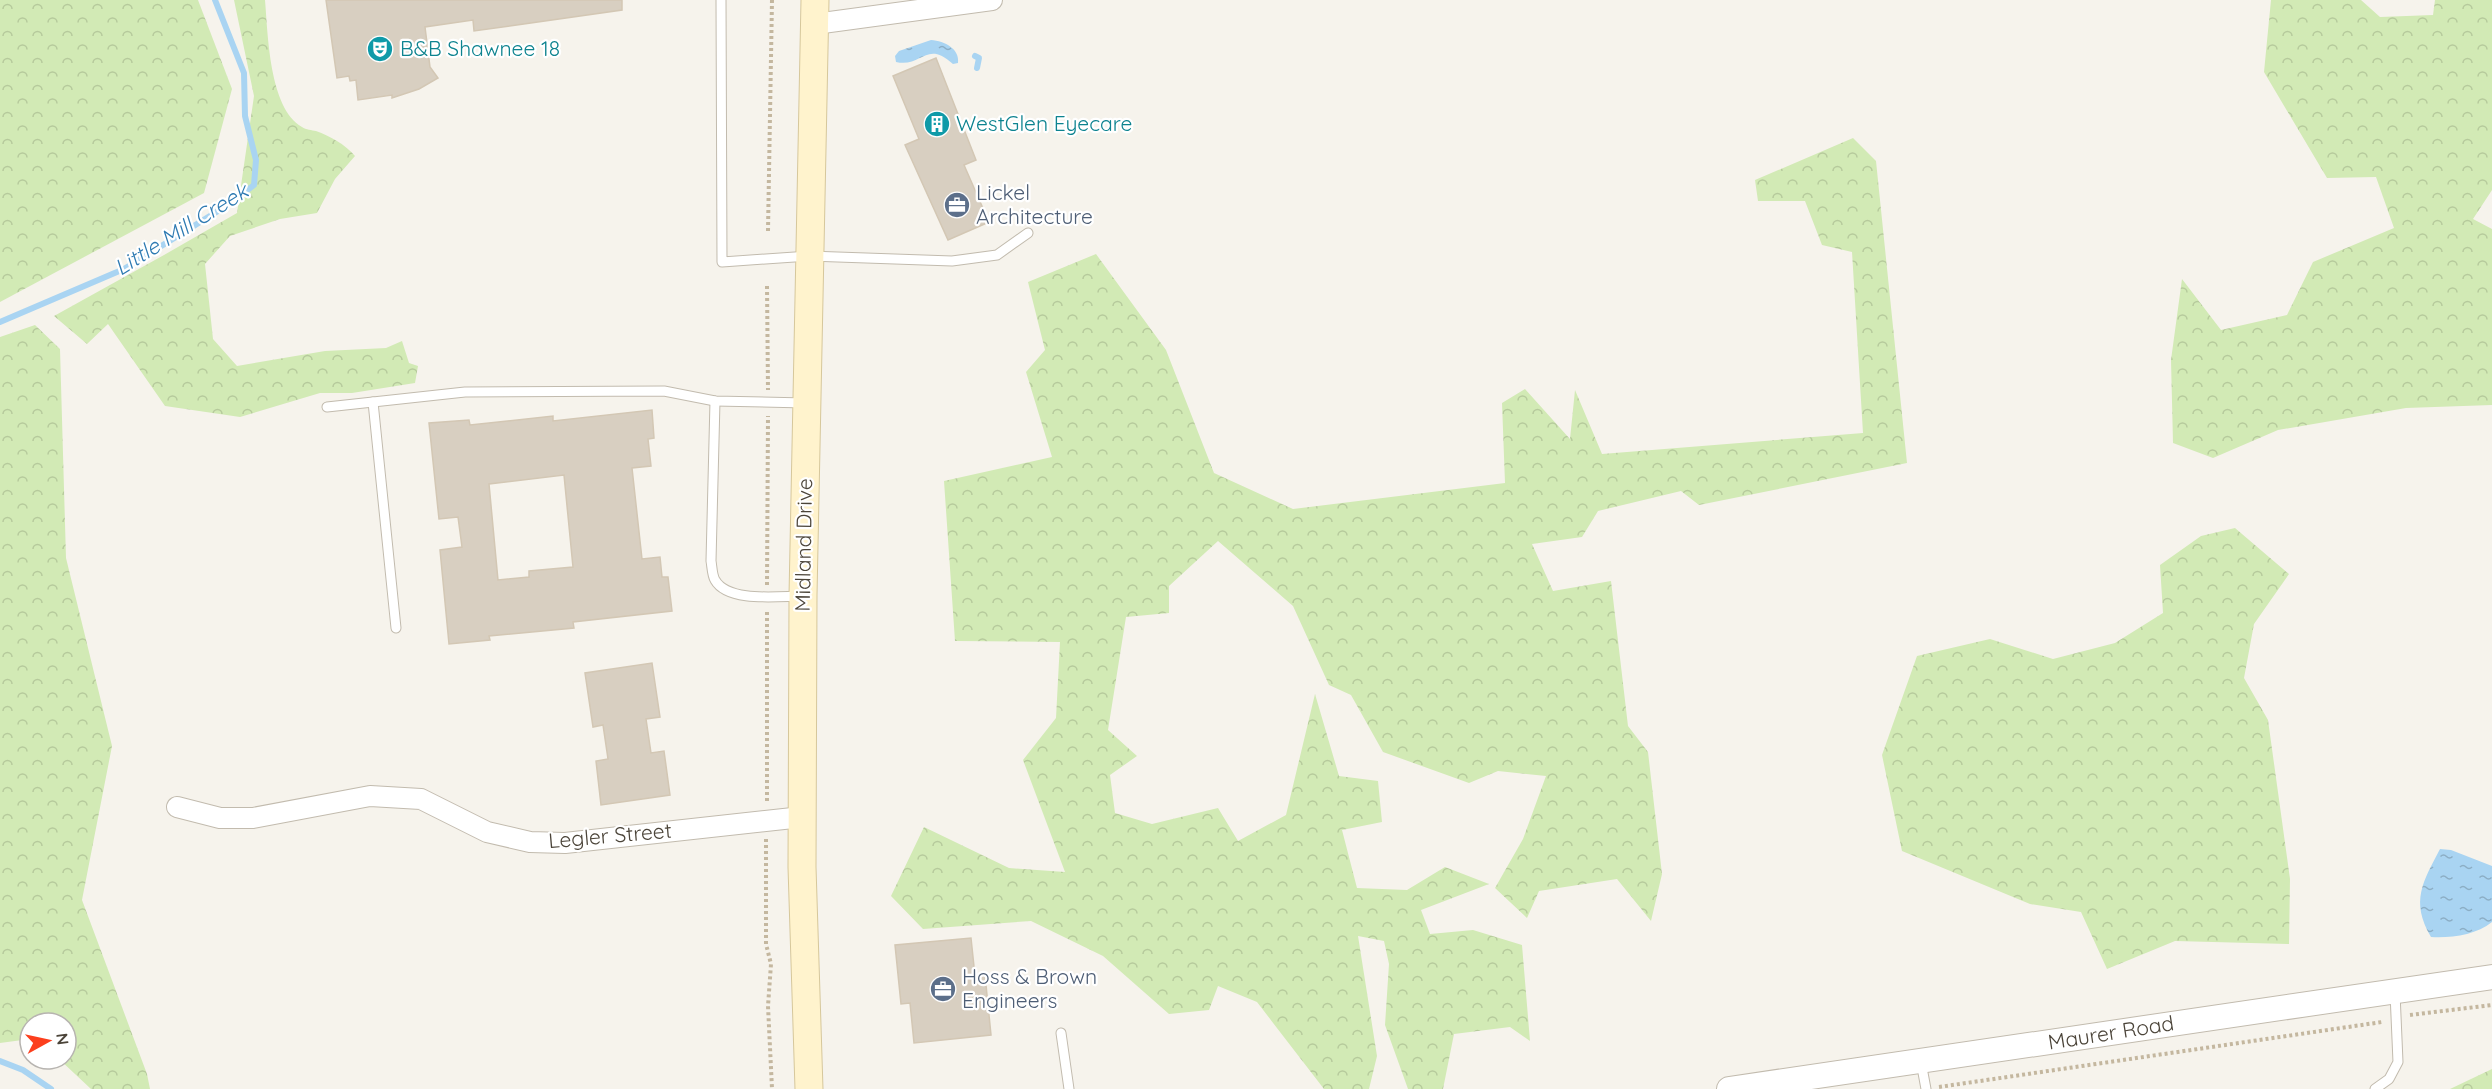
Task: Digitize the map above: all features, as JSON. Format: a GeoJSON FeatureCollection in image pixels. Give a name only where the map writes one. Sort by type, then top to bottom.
{"type":"FeatureCollection","features":[{"type":"Feature","properties":{"kind":"main road","name":"Midland Drive"},"geometry":{"type":"LineString","coordinates":[[809,1089],[802,817],[803,596],[815,12]]}},
{"type":"Feature","properties":{"kind":"street"},"geometry":{"type":"LineString","coordinates":[[815,12],[984,1]]}},
{"type":"Feature","properties":{"kind":"street","name":"Legler Street"},"geometry":{"type":"LineString","coordinates":[[177,807],[220,818],[254,818],[370,796],[421,799],[487,832],[530,842],[565,843],[802,817]]}},
{"type":"Feature","properties":{"kind":"street","name":"Maurer Road"},"geometry":{"type":"LineString","coordinates":[[1729,1089],[2492,977]]}},
{"type":"Feature","properties":{"kind":"lane"},"geometry":{"type":"LineString","coordinates":[[720,0],[723,68],[720,195],[722,262],[809,256],[974,260],[997,255],[1028,233]]}},
{"type":"Feature","properties":{"kind":"lane"},"geometry":{"type":"LineString","coordinates":[[327,407],[465,392],[664,391],[716,402],[807,403]]}},
{"type":"Feature","properties":{"kind":"lane"},"geometry":{"type":"LineString","coordinates":[[373,402],[396,628]]}},
{"type":"Feature","properties":{"kind":"lane"},"geometry":{"type":"LineString","coordinates":[[716,402],[711,561],[715,580],[728,592],[749,596],[803,596]]}},
{"type":"Feature","properties":{"kind":"lane"},"geometry":{"type":"LineString","coordinates":[[2375,1089],[2389,1079],[2398,1062],[2395,990]]}},
{"type":"Feature","properties":{"kind":"lane"},"geometry":{"type":"LineString","coordinates":[[1061,1033],[1069,1089]]}},
{"type":"Feature","properties":{"kind":"lane"},"geometry":{"type":"LineString","coordinates":[[1921,1062],[1926,1089]]}},
{"type":"Feature","properties":{"kind":"path"},"geometry":{"type":"LineString","coordinates":[[768,231],[772,0]]}},
{"type":"Feature","properties":{"kind":"path"},"geometry":{"type":"LineString","coordinates":[[767,286],[766,944],[771,964],[768,1006],[772,1089]]}},
{"type":"Feature","properties":{"kind":"path"},"geometry":{"type":"LineString","coordinates":[[1926,1089],[2396,1020],[2414,1013],[2431,1014],[2492,1005]]}},
{"type":"Feature","properties":{"kind":"green space"},"geometry":{"type":"Polygon","coordinates":[[[0,0],[198,0],[232,89],[204,193],[0,302],[0,0]]]}},
{"type":"Feature","properties":{"kind":"green space"},"geometry":{"type":"Polygon","coordinates":[[[234,0],[265,0],[272,69],[283,104],[291,117],[304,128],[337,141],[355,156],[335,179],[317,213],[280,219],[230,236],[205,264],[213,339],[237,366],[325,351],[386,348],[402,341],[409,363],[418,366],[415,383],[352,393],[320,393],[240,417],[165,406],[108,324],[87,344],[54,316],[237,213],[254,96],[234,0]]]}},
{"type":"Feature","properties":{"kind":"green space"},"geometry":{"type":"Polygon","coordinates":[[[2271,0],[2361,0],[2380,17],[2433,15],[2435,0],[2492,0],[2492,190],[2473,219],[2492,229],[2492,405],[2406,408],[2278,430],[2213,458],[2173,443],[2171,360],[2182,279],[2221,330],[2287,315],[2313,262],[2394,228],[2376,177],[2327,178],[2264,72],[2271,0]]]}},
{"type":"Feature","properties":{"kind":"green space"},"geometry":{"type":"Polygon","coordinates":[[[1853,138],[1876,161],[1907,463],[1699,505],[1681,491],[1598,511],[1582,537],[1532,544],[1553,591],[1611,581],[1628,726],[1648,752],[1662,874],[1651,921],[1617,879],[1539,891],[1527,918],[1495,888],[1523,839],[1546,776],[1498,771],[1469,783],[1383,752],[1351,695],[1329,685],[1293,606],[1218,541],[1169,586],[1169,613],[1126,617],[1108,730],[1137,756],[1110,775],[1115,813],[1152,824],[1218,808],[1238,841],[1286,815],[1315,694],[1339,776],[1378,781],[1382,822],[1342,830],[1357,888],[1407,890],[1445,867],[1489,884],[1421,910],[1430,934],[1473,930],[1522,945],[1530,1041],[1510,1027],[1454,1034],[1443,1089],[1408,1089],[1385,1025],[1389,964],[1384,941],[1358,936],[1377,1056],[1369,1089],[1324,1089],[1257,1002],[1218,986],[1209,1010],[1169,1014],[1103,956],[1031,921],[923,929],[891,896],[924,827],[1009,868],[1065,872],[1023,760],[1056,718],[1060,642],[955,641],[944,481],[1052,457],[1026,372],[1045,350],[1028,282],[1096,254],[1166,350],[1214,473],[1293,509],[1505,483],[1502,403],[1525,389],[1570,439],[1575,390],[1602,454],[1863,433],[1852,252],[1822,245],[1805,201],[1758,201],[1755,180],[1853,138]]]}},
{"type":"Feature","properties":{"kind":"green space"},"geometry":{"type":"Polygon","coordinates":[[[35,325],[60,349],[66,558],[112,746],[82,900],[147,1074],[150,1089],[91,1089],[72,1071],[78,1071],[78,1011],[18,1011],[18,1041],[0,1043],[0,337],[35,325]]]}},
{"type":"Feature","properties":{"kind":"green space"},"geometry":{"type":"Polygon","coordinates":[[[2235,528],[2289,574],[2254,624],[2244,678],[2268,720],[2290,879],[2289,944],[2175,941],[2107,969],[2081,912],[2030,904],[1902,851],[1882,755],[1917,656],[1990,639],[2053,659],[2115,643],[2163,613],[2160,565],[2201,536],[2235,528]]]}},
{"type":"Feature","properties":{"kind":"green space"},"geometry":{"type":"Polygon","coordinates":[[[2492,1069],[2492,1089],[2450,1089],[2492,1069]]]}},
{"type":"Feature","properties":{"kind":"water"},"geometry":{"type":"Polygon","coordinates":[[[931,40],[941,42],[954,50],[958,63],[953,64],[936,54],[905,63],[896,62],[895,56],[899,51],[931,40]]]}},
{"type":"Feature","properties":{"kind":"water"},"geometry":{"type":"Polygon","coordinates":[[[2440,849],[2451,850],[2492,866],[2492,922],[2479,930],[2463,935],[2431,937],[2421,913],[2421,892],[2440,849]]]}},
{"type":"Feature","properties":{"kind":"building","name":"B&B Shawnee 18"},"geometry":{"type":"Polygon","coordinates":[[[326,0],[622,0],[622,10],[474,31],[473,20],[425,27],[430,67],[438,78],[419,89],[392,98],[392,95],[358,100],[356,80],[350,81],[349,76],[337,78],[326,0]]]}},
{"type":"Feature","properties":{"kind":"building","name":"WestGlen Eyecare"},"geometry":{"type":"Polygon","coordinates":[[[936,58],[976,160],[964,165],[989,222],[948,240],[905,145],[919,139],[893,76],[936,58]]]}},
{"type":"Feature","properties":{"kind":"building"},"geometry":{"type":"Polygon","coordinates":[[[652,410],[654,438],[648,439],[651,466],[632,468],[642,559],[660,557],[662,577],[668,577],[672,611],[573,622],[574,628],[489,636],[490,640],[449,644],[440,550],[462,547],[458,517],[439,519],[429,423],[469,420],[470,425],[553,416],[553,421],[652,410]],[[564,475],[489,484],[498,580],[529,577],[529,571],[573,567],[564,475]]]}},
{"type":"Feature","properties":{"kind":"building"},"geometry":{"type":"Polygon","coordinates":[[[652,663],[660,717],[646,719],[651,753],[664,751],[670,795],[601,805],[596,761],[608,759],[603,725],[593,727],[585,673],[652,663]]]}},
{"type":"Feature","properties":{"kind":"building","name":"Hoss & Brown Engineers"},"geometry":{"type":"Polygon","coordinates":[[[971,938],[975,976],[985,975],[991,1035],[914,1043],[910,1003],[901,1004],[895,945],[971,938]]]}},
{"type":"Feature","properties":{"kind":"waterway","name":"Little Mill Creek"},"geometry":{"type":"LineString","coordinates":[[0,322],[124,269],[231,203],[254,185],[256,160],[245,116],[244,73],[215,0]]}},
{"type":"Feature","properties":{"kind":"waterway"},"geometry":{"type":"LineString","coordinates":[[975,56],[979,58],[977,68]]}},
{"type":"Feature","properties":{"kind":"waterway","name":"Little Mill Creek"},"geometry":{"type":"LineString","coordinates":[[0,1061],[23,1070],[51,1089]]}},
{"type":"Feature","properties":{"kind":"place","name":"B&B Shawnee 18"},"geometry":{"type":"Point","coordinates":[380,49]}},
{"type":"Feature","properties":{"kind":"place","name":"WestGlen Eyecare"},"geometry":{"type":"Point","coordinates":[937,124]}},
{"type":"Feature","properties":{"kind":"place","name":"Lickel Architecture"},"geometry":{"type":"Point","coordinates":[957,205]}},
{"type":"Feature","properties":{"kind":"place","name":"Hoss & Brown Engineers"},"geometry":{"type":"Point","coordinates":[943,989]}}]}
